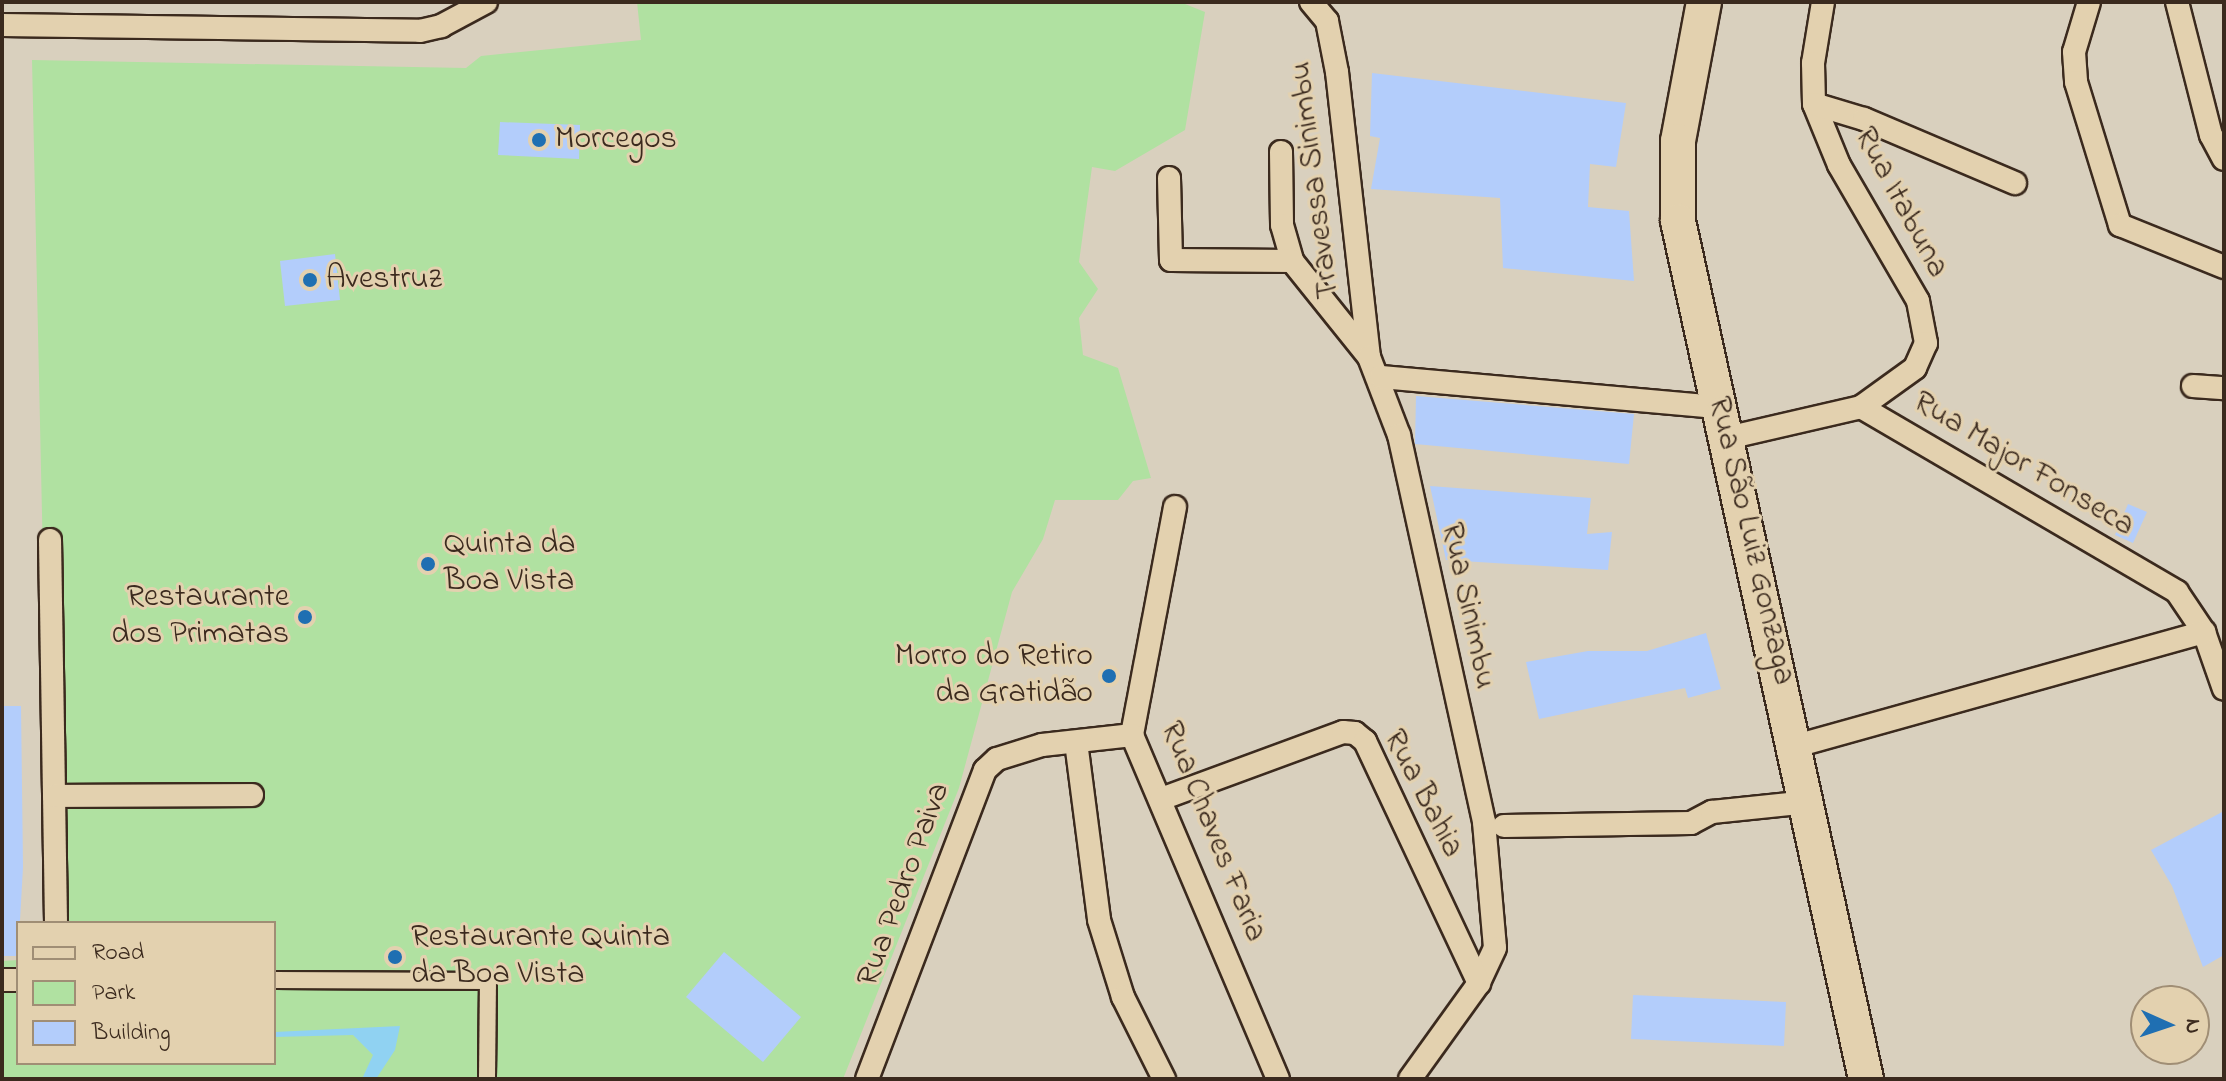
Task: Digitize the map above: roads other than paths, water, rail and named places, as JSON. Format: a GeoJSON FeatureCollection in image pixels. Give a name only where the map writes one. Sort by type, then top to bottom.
{"type":"FeatureCollection","features":[{"type":"Feature","properties":{"kind":"main road","name":"Rua São Luiz Gonzaga"},"geometry":{"type":"LineString","coordinates":[[1704,2],[1678,141],[1678,221],[1796,746],[1866,1079]]}},
{"type":"Feature","properties":{"kind":"street","name":"Travessa Sinimbu"},"geometry":{"type":"LineString","coordinates":[[1311,2],[1327,21],[1337,72],[1375,367]]}},
{"type":"Feature","properties":{"kind":"street","name":"Rua Itabuna"},"geometry":{"type":"LineString","coordinates":[[1823,2],[1813,63],[1814,104],[1839,165],[1918,301],[1926,343],[1915,368],[1861,407]]}},
{"type":"Feature","properties":{"kind":"street"},"geometry":{"type":"LineString","coordinates":[[2089,2],[2074,52],[2076,82],[2120,225],[2224,267]]}},
{"type":"Feature","properties":{"kind":"street"},"geometry":{"type":"LineString","coordinates":[[2177,2],[2211,135],[2224,159]]}},
{"type":"Feature","properties":{"kind":"street"},"geometry":{"type":"LineString","coordinates":[[2,25],[55,12],[420,31],[441,26],[476,6]]}},
{"type":"Feature","properties":{"kind":"street"},"geometry":{"type":"LineString","coordinates":[[1814,104],[1864,119],[2015,183]]}},
{"type":"Feature","properties":{"kind":"street","name":"Rua Sinimbu"},"geometry":{"type":"LineString","coordinates":[[1281,152],[1282,225],[1292,261],[1375,367],[1399,435],[1484,822],[1496,926],[1495,948],[1479,983],[1410,1079]]}},
{"type":"Feature","properties":{"kind":"street"},"geometry":{"type":"LineString","coordinates":[[1169,178],[1171,260],[1292,261]]}},
{"type":"Feature","properties":{"kind":"street","name":"Rua Major Fonseca"},"geometry":{"type":"LineString","coordinates":[[1375,367],[1723,422],[1861,407],[2177,592],[2219,661],[2224,689]]}},
{"type":"Feature","properties":{"kind":"street"},"geometry":{"type":"LineString","coordinates":[[2193,386],[2224,388]]}},
{"type":"Feature","properties":{"kind":"street","name":"Rua Chaves Faria"},"geometry":{"type":"LineString","coordinates":[[1175,507],[1132,735],[1278,1079]]}},
{"type":"Feature","properties":{"kind":"street"},"geometry":{"type":"LineString","coordinates":[[50,540],[56,921]]}},
{"type":"Feature","properties":{"kind":"street"},"geometry":{"type":"LineString","coordinates":[[1796,746],[2204,632]]}},
{"type":"Feature","properties":{"kind":"street","name":"Rua Bahia"},"geometry":{"type":"LineString","coordinates":[[1161,799],[1343,732],[1355,733],[1365,741],[1479,983]]}},
{"type":"Feature","properties":{"kind":"street","name":"Rua Pedro Paiva"},"geometry":{"type":"LineString","coordinates":[[867,1079],[974,786],[997,759],[1042,745],[1132,735]]}},
{"type":"Feature","properties":{"kind":"street"},"geometry":{"type":"LineString","coordinates":[[1076,742],[1099,920],[1123,997],[1164,1079]]}},
{"type":"Feature","properties":{"kind":"street"},"geometry":{"type":"LineString","coordinates":[[54,796],[252,795]]}},
{"type":"Feature","properties":{"kind":"street"},"geometry":{"type":"LineString","coordinates":[[1504,826],[1691,823],[1712,812],[1808,802]]}},
{"type":"Feature","properties":{"kind":"street"},"geometry":{"type":"LineString","coordinates":[[276,980],[488,981],[487,1079]]}},
{"type":"Feature","properties":{"kind":"water"},"geometry":{"type":"Polygon","coordinates":[[[400,1026],[395,1050],[376,1079],[362,1079],[373,1055],[353,1035],[276,1037],[276,1032],[400,1026]]]}},
{"type":"Feature","properties":{"kind":"place","name":"Morcegos"},"geometry":{"type":"Point","coordinates":[539,140]}},
{"type":"Feature","properties":{"kind":"place","name":"Avestruz"},"geometry":{"type":"Point","coordinates":[310,280]}},
{"type":"Feature","properties":{"kind":"place","name":"Quinta da Boa Vista"},"geometry":{"type":"Point","coordinates":[428,564]}},
{"type":"Feature","properties":{"kind":"place","name":"Restaurante dos Primatas"},"geometry":{"type":"Point","coordinates":[305,617]}},
{"type":"Feature","properties":{"kind":"place","name":"Morro do Retiro da Gratidão"},"geometry":{"type":"Point","coordinates":[1109,676]}},
{"type":"Feature","properties":{"kind":"place","name":"Restaurante Quinta da Boa Vista"},"geometry":{"type":"Point","coordinates":[395,957]}}]}
